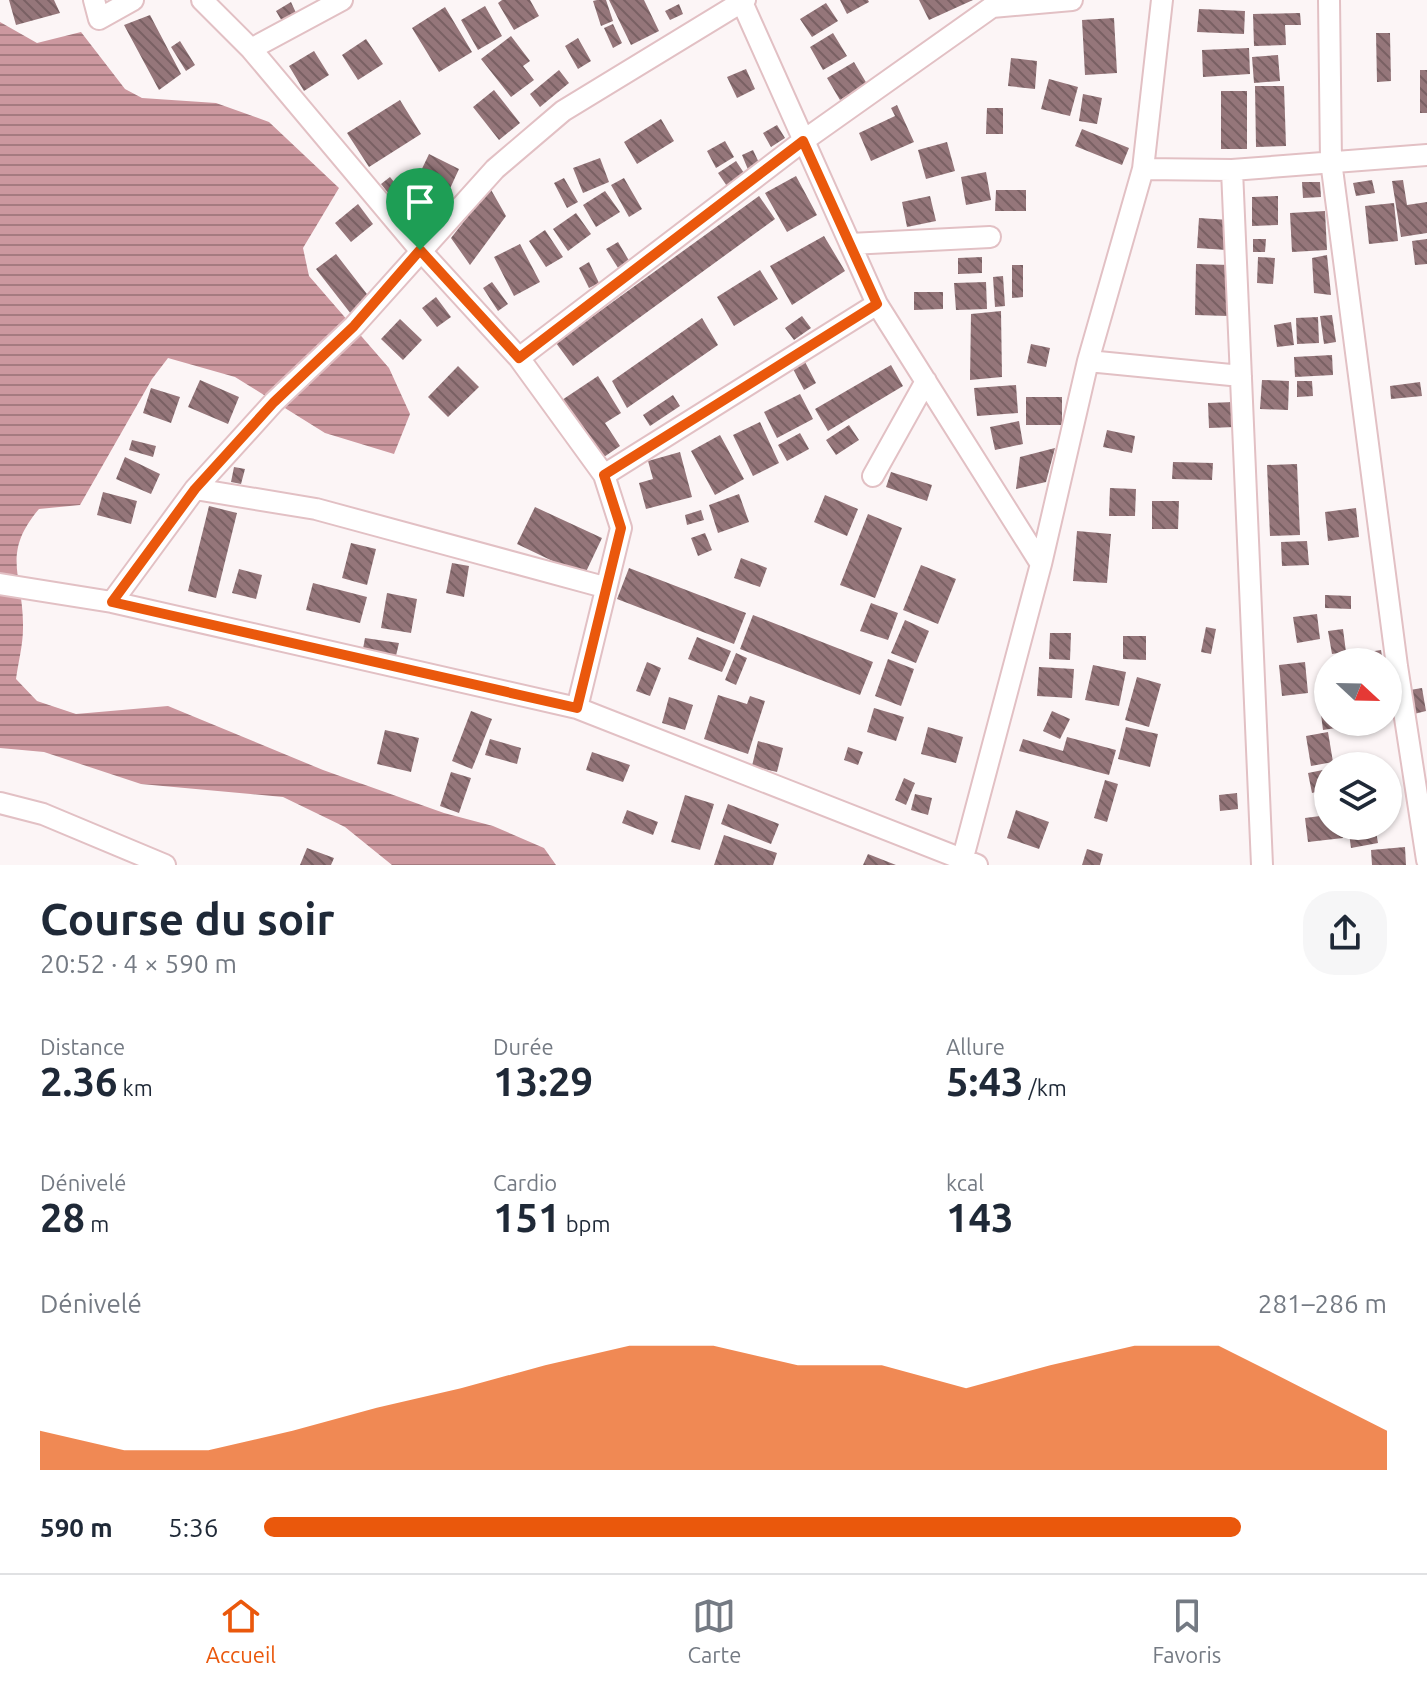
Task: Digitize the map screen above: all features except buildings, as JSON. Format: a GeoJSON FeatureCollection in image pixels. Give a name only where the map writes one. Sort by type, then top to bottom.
{"type":"FeatureCollection","features":[{"type":"Feature","properties":{"kind":"street"},"geometry":{"type":"LineString","coordinates":[[94,0],[99,19],[133,0]]}},
{"type":"Feature","properties":{"kind":"street"},"geometry":{"type":"LineString","coordinates":[[202,0],[251,49],[420,250],[519,358],[604,475],[621,528],[604,587],[577,708]]}},
{"type":"Feature","properties":{"kind":"street"},"geometry":{"type":"LineString","coordinates":[[251,49],[342,0]]}},
{"type":"Feature","properties":{"kind":"street"},"geometry":{"type":"LineString","coordinates":[[519,358],[803,141],[992,3],[1072,0]]}},
{"type":"Feature","properties":{"kind":"street"},"geometry":{"type":"LineString","coordinates":[[0,584],[112,602],[577,708],[967,864],[1088,361],[1143,169],[1162,0]]}},
{"type":"Feature","properties":{"kind":"street"},"geometry":{"type":"LineString","coordinates":[[1329,0],[1331,161],[1395,651],[1427,860]]}},
{"type":"Feature","properties":{"kind":"street"},"geometry":{"type":"LineString","coordinates":[[112,602],[195,489],[274,402],[354,326],[495,169],[563,111],[743,1],[877,304],[1041,564]]}},
{"type":"Feature","properties":{"kind":"street"},"geometry":{"type":"LineString","coordinates":[[1143,169],[1232,170],[1427,155]]}},
{"type":"Feature","properties":{"kind":"street"},"geometry":{"type":"LineString","coordinates":[[1232,170],[1262,865]]}},
{"type":"Feature","properties":{"kind":"street"},"geometry":{"type":"LineString","coordinates":[[850,244],[941,236],[990,237]]}},
{"type":"Feature","properties":{"kind":"street"},"geometry":{"type":"LineString","coordinates":[[604,475],[877,304]]}},
{"type":"Feature","properties":{"kind":"street"},"geometry":{"type":"LineString","coordinates":[[1088,361],[1241,376]]}},
{"type":"Feature","properties":{"kind":"street"},"geometry":{"type":"LineString","coordinates":[[873,476],[926,381]]}},
{"type":"Feature","properties":{"kind":"street"},"geometry":{"type":"LineString","coordinates":[[195,489],[316,509],[604,587]]}},
{"type":"Feature","properties":{"kind":"street"},"geometry":{"type":"LineString","coordinates":[[0,803],[43,814],[165,865]]}},
{"type":"Feature","properties":{"kind":"shaded area"},"geometry":{"type":"Polygon","coordinates":[[[0,22],[37,43],[81,32],[125,89],[142,98],[216,103],[269,122],[339,188],[303,248],[309,276],[389,368],[410,414],[394,454],[325,433],[235,377],[168,358],[152,379],[80,505],[39,509],[27,525],[17,553],[23,628],[16,679],[37,701],[76,714],[168,706],[323,770],[444,813],[493,826],[544,848],[556,865],[392,865],[345,827],[283,797],[141,784],[44,752],[0,748],[0,22]]]}},
{"type":"Feature","properties":{"kind":"route"},"geometry":{"type":"LineString","coordinates":[[803,141],[877,304],[604,475],[621,528],[604,587],[577,708],[112,602],[195,489],[274,402],[354,326],[420,250],[519,358],[803,141]]}}]}
